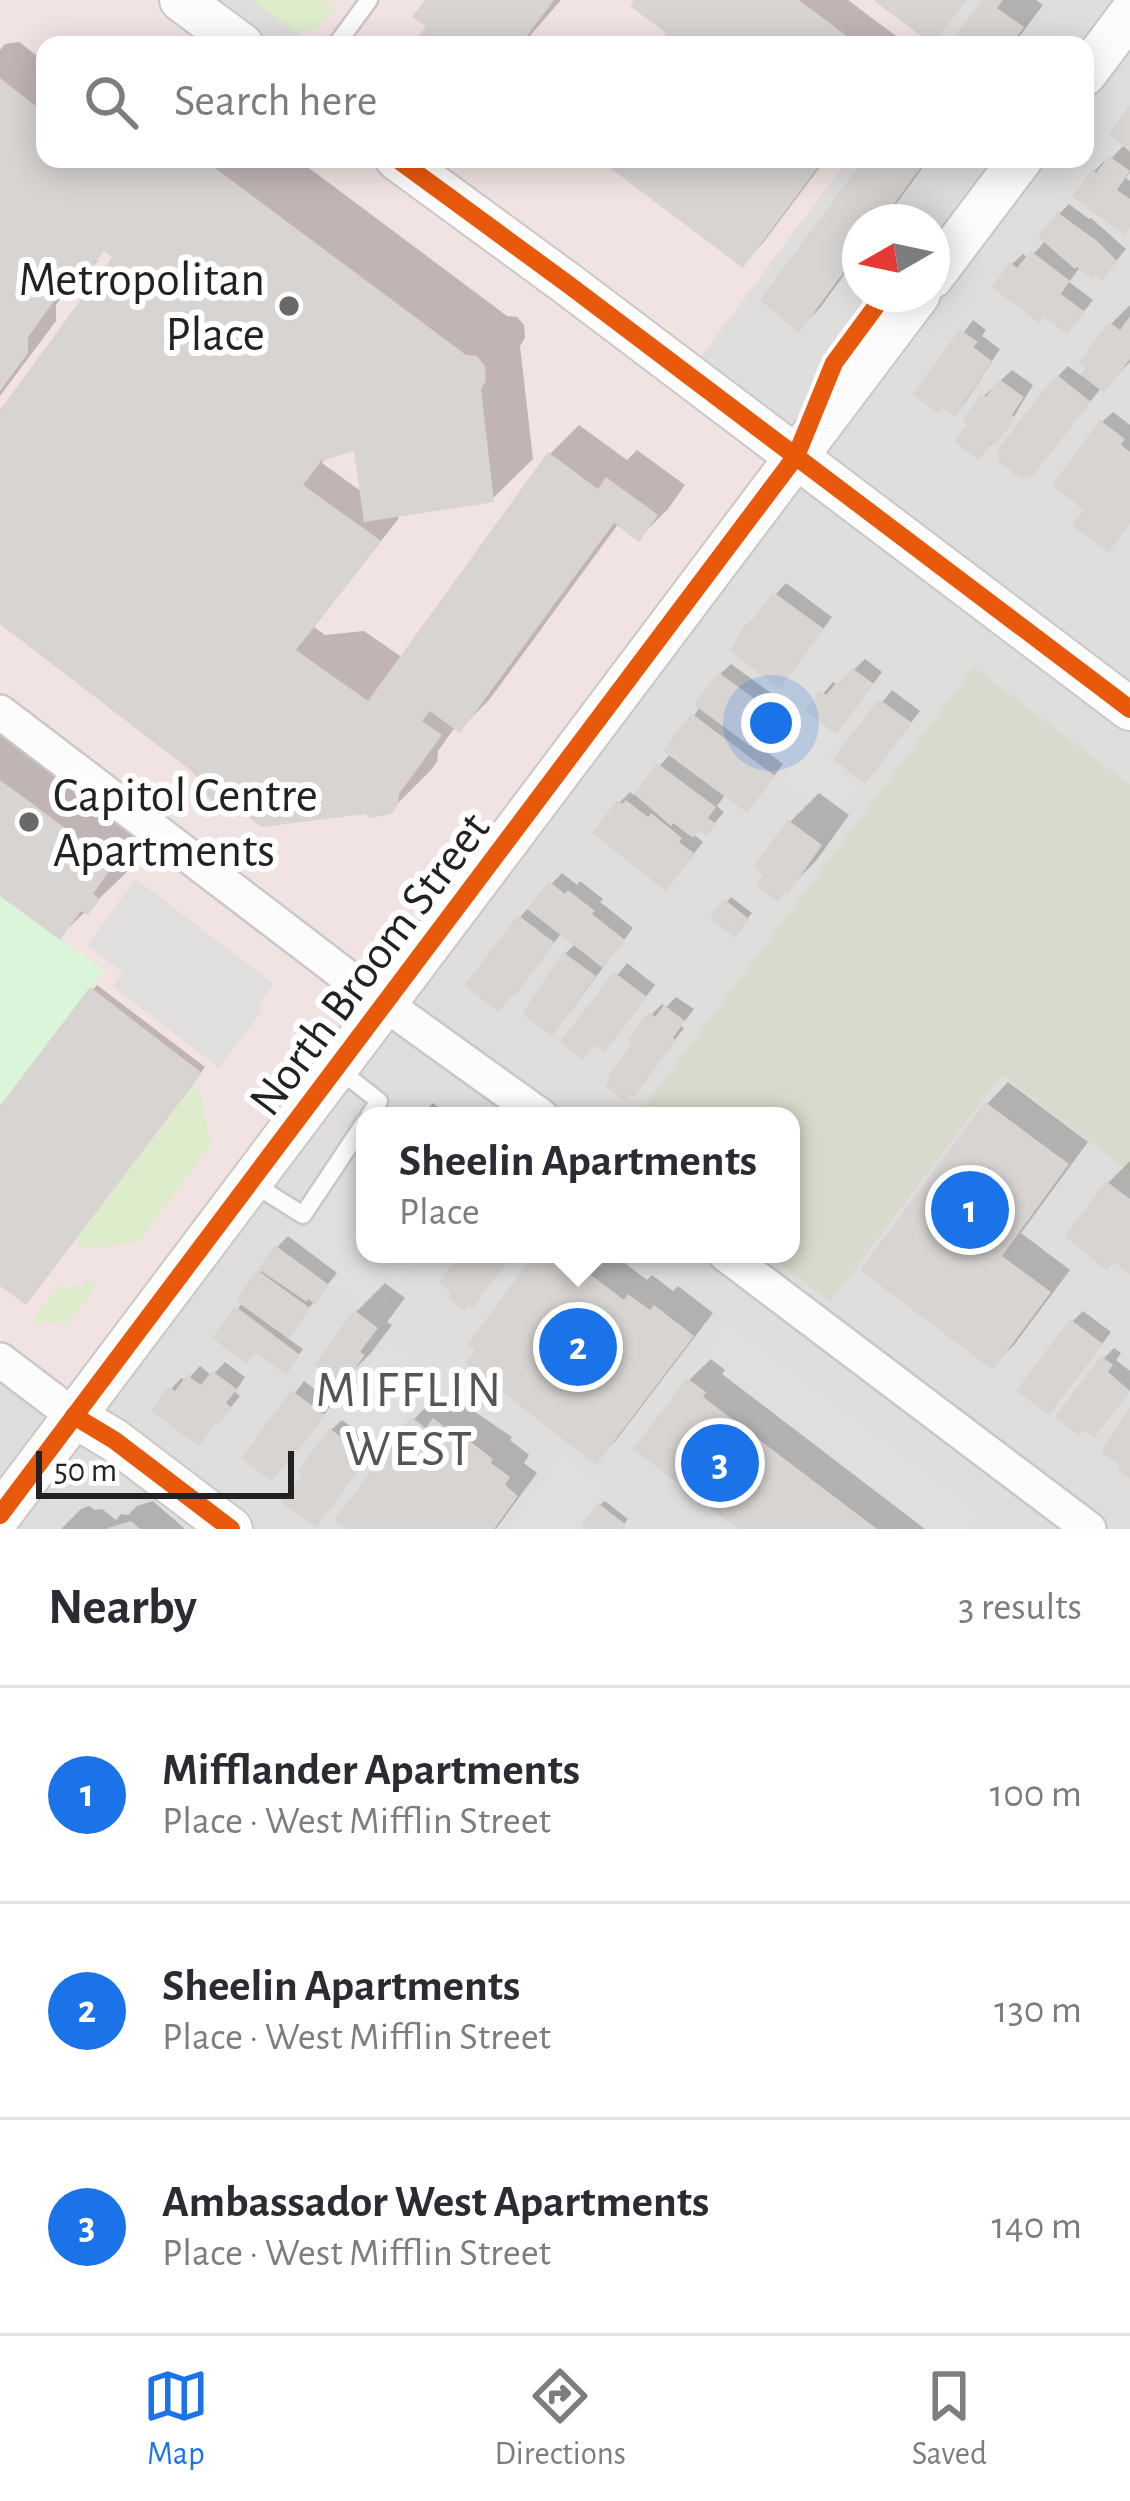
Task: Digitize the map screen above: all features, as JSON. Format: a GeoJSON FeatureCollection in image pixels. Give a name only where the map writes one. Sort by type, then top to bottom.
{"type":"FeatureCollection","features":[{"type":"Feature","properties":{"kind":"street"},"geometry":{"type":"LineString","coordinates":[[181,0],[230,36]]}},
{"type":"Feature","properties":{"kind":"street"},"geometry":{"type":"LineString","coordinates":[[1094,62],[1130,14]]}},
{"type":"Feature","properties":{"kind":"street"},"geometry":{"type":"LineString","coordinates":[[409,168],[1130,709]]}},
{"type":"Feature","properties":{"kind":"street"},"geometry":{"type":"LineString","coordinates":[[950,253],[1014,168]]}},
{"type":"Feature","properties":{"kind":"street","name":"North Broom Street"},"geometry":{"type":"LineString","coordinates":[[0,1515],[905,312]]}},
{"type":"Feature","properties":{"kind":"street"},"geometry":{"type":"LineString","coordinates":[[0,712],[384,1004],[530,1107]]}},
{"type":"Feature","properties":{"kind":"street"},"geometry":{"type":"LineString","coordinates":[[737,1263],[1089,1529]]}},
{"type":"Feature","properties":{"kind":"street"},"geometry":{"type":"LineString","coordinates":[[0,1360],[231,1529]]}},
{"type":"Feature","properties":{"kind":"lane"},"geometry":{"type":"LineString","coordinates":[[343,36],[369,0]]}},
{"type":"Feature","properties":{"kind":"lane"},"geometry":{"type":"LineString","coordinates":[[338,1068],[379,1101],[375,1107]]}},
{"type":"Feature","properties":{"kind":"lane"},"geometry":{"type":"LineString","coordinates":[[252,1183],[303,1215],[356,1136]]}},
{"type":"Feature","properties":{"kind":"shaded area"},"geometry":{"type":"Polygon","coordinates":[[[0,0],[181,0],[230,36],[36,36],[36,168],[841,168],[688,373],[796,456],[74,1416],[0,1360],[0,0]]]}},
{"type":"Feature","properties":{"kind":"shaded area"},"geometry":{"type":"Polygon","coordinates":[[[181,0],[326,0],[298,36],[230,36],[181,0]]]}},
{"type":"Feature","properties":{"kind":"shaded area"},"geometry":{"type":"Polygon","coordinates":[[[326,0],[967,0],[940,36],[298,36],[326,0]]]}},
{"type":"Feature","properties":{"kind":"shaded area"},"geometry":{"type":"Polygon","coordinates":[[[967,0],[1130,0],[1094,36],[940,36],[967,0]]]}},
{"type":"Feature","properties":{"kind":"shaded area"},"geometry":{"type":"Polygon","coordinates":[[[1130,20],[1130,1529],[0,1529],[0,1360],[687,374],[841,168],[1094,168],[1094,67],[1130,20]]]}},
{"type":"Feature","properties":{"kind":"shaded area"},"geometry":{"type":"Polygon","coordinates":[[[974,667],[1130,785],[1130,1172],[1002,1075],[830,1302],[779,1263],[800,1263],[800,1107],[644,1107],[974,667]]]}},
{"type":"Feature","properties":{"kind":"shaded area"},"geometry":{"type":"Polygon","coordinates":[[[798,707],[839,737],[823,758],[856,785],[831,816],[760,759],[798,707]]]}},
{"type":"Feature","properties":{"kind":"shaded area"},"geometry":{"type":"Polygon","coordinates":[[[136,879],[274,984],[258,1006],[263,1010],[219,1068],[113,986],[123,973],[87,945],[136,879]]]}},
{"type":"Feature","properties":{"kind":"shaded area"},"geometry":{"type":"Polygon","coordinates":[[[356,1128],[356,1191],[340,1215],[356,1227],[356,1263],[412,1266],[379,1314],[277,1243],[356,1128]]]}},
{"type":"Feature","properties":{"kind":"shaded area"},"geometry":{"type":"Polygon","coordinates":[[[728,1325],[977,1513],[965,1529],[896,1529],[691,1373],[728,1325]]]}},
{"type":"Feature","properties":{"kind":"shaded area"},"geometry":{"type":"Polygon","coordinates":[[[385,1342],[434,1375],[383,1449],[334,1416],[385,1342]]]}},
{"type":"Feature","properties":{"kind":"shaded area"},"geometry":{"type":"Polygon","coordinates":[[[562,1457],[604,1489],[575,1529],[510,1529],[562,1457]]]}},
{"type":"Feature","properties":{"kind":"green space"},"geometry":{"type":"Polygon","coordinates":[[[253,0],[325,0],[334,9],[314,30],[296,33],[253,0]]]}},
{"type":"Feature","properties":{"kind":"green space"},"geometry":{"type":"Polygon","coordinates":[[[0,896],[104,970],[0,1106],[0,896]]]}},
{"type":"Feature","properties":{"kind":"green space"},"geometry":{"type":"Polygon","coordinates":[[[193,1087],[200,1092],[211,1144],[138,1242],[85,1248],[75,1240],[193,1087]]]}},
{"type":"Feature","properties":{"kind":"green space"},"geometry":{"type":"Polygon","coordinates":[[[87,1280],[96,1286],[66,1326],[57,1319],[52,1325],[45,1320],[40,1326],[33,1321],[60,1285],[68,1290],[74,1283],[81,1288],[87,1280]]]}},
{"type":"Feature","properties":{"kind":"building"},"geometry":{"type":"Polygon","coordinates":[[[425,0],[554,0],[527,36],[418,36],[426,26],[412,17],[425,0]]]}},
{"type":"Feature","properties":{"kind":"building"},"geometry":{"type":"Polygon","coordinates":[[[634,0],[799,0],[847,36],[664,36],[666,33],[630,6],[634,0]]]}},
{"type":"Feature","properties":{"kind":"building"},"geometry":{"type":"Polygon","coordinates":[[[873,0],[967,0],[940,36],[921,36],[873,0]]]}},
{"type":"Feature","properties":{"kind":"building"},"geometry":{"type":"Polygon","coordinates":[[[982,0],[1003,0],[997,8],[1024,27],[1018,36],[956,36],[982,0]]]}},
{"type":"Feature","properties":{"kind":"building"},"geometry":{"type":"Polygon","coordinates":[[[0,78],[36,106],[36,168],[215,168],[485,366],[481,389],[494,502],[364,522],[354,451],[321,461],[303,485],[381,541],[296,650],[368,701],[548,452],[598,489],[606,477],[658,515],[639,542],[614,523],[460,733],[430,711],[422,721],[442,735],[399,794],[391,814],[262,827],[232,806],[213,802],[190,770],[0,624],[0,410],[112,257],[104,251],[78,285],[62,290],[28,337],[28,353],[0,391],[0,78]]]}},
{"type":"Feature","properties":{"kind":"building"},"geometry":{"type":"Polygon","coordinates":[[[1130,105],[1130,152],[1109,134],[1130,105]]]}},
{"type":"Feature","properties":{"kind":"building"},"geometry":{"type":"Polygon","coordinates":[[[1109,156],[1130,171],[1117,190],[1130,199],[1130,228],[1124,235],[1072,196],[1092,169],[1096,173],[1109,156]]]}},
{"type":"Feature","properties":{"kind":"building"},"geometry":{"type":"Polygon","coordinates":[[[610,168],[817,168],[743,268],[610,168]]]}},
{"type":"Feature","properties":{"kind":"building"},"geometry":{"type":"Polygon","coordinates":[[[857,168],[920,168],[894,204],[842,204],[842,274],[799,333],[760,300],[857,168]]]}},
{"type":"Feature","properties":{"kind":"building"},"geometry":{"type":"Polygon","coordinates":[[[1057,212],[1117,261],[1102,281],[1075,269],[1038,237],[1057,212]]]}},
{"type":"Feature","properties":{"kind":"building"},"geometry":{"type":"Polygon","coordinates":[[[1031,251],[1070,281],[1061,294],[1085,312],[1067,334],[1044,317],[1039,323],[992,287],[1010,262],[1017,268],[1031,251]]]}},
{"type":"Feature","properties":{"kind":"building"},"geometry":{"type":"Polygon","coordinates":[[[1130,316],[1130,359],[1104,393],[1081,375],[1085,368],[1078,363],[1109,322],[1120,330],[1130,316]]]}},
{"type":"Feature","properties":{"kind":"building"},"geometry":{"type":"Polygon","coordinates":[[[960,329],[992,361],[955,417],[942,408],[939,413],[912,395],[960,329]]]}},
{"type":"Feature","properties":{"kind":"building"},"geometry":{"type":"Polygon","coordinates":[[[1056,374],[1091,402],[1030,479],[1026,475],[1022,480],[997,460],[996,452],[1056,374]]]}},
{"type":"Feature","properties":{"kind":"building"},"geometry":{"type":"Polygon","coordinates":[[[999,379],[1024,397],[996,444],[992,442],[979,460],[954,442],[981,394],[986,397],[999,379]]]}},
{"type":"Feature","properties":{"kind":"building"},"geometry":{"type":"Polygon","coordinates":[[[1100,420],[1125,439],[1121,445],[1130,452],[1130,524],[1108,553],[1072,525],[1084,510],[1052,485],[1100,420]]]}},
{"type":"Feature","properties":{"kind":"building"},"geometry":{"type":"Polygon","coordinates":[[[773,592],[824,629],[780,689],[730,651],[745,624],[773,592]]]}},
{"type":"Feature","properties":{"kind":"building"},"geometry":{"type":"Polygon","coordinates":[[[852,668],[874,684],[836,734],[805,711],[820,690],[826,695],[852,668]]]}},
{"type":"Feature","properties":{"kind":"building"},"geometry":{"type":"Polygon","coordinates":[[[718,672],[774,713],[750,746],[694,705],[718,672]]]}},
{"type":"Feature","properties":{"kind":"building"},"geometry":{"type":"Polygon","coordinates":[[[879,699],[912,723],[865,784],[833,759],[879,699]]]}},
{"type":"Feature","properties":{"kind":"building"},"geometry":{"type":"Polygon","coordinates":[[[691,713],[775,776],[747,813],[663,751],[691,713]]]}},
{"type":"Feature","properties":{"kind":"building"},"geometry":{"type":"Polygon","coordinates":[[[657,763],[716,807],[708,818],[716,824],[707,836],[699,830],[693,838],[671,826],[634,794],[657,763]]]}},
{"type":"Feature","properties":{"kind":"building","name":"Capitol Centre Apartments"},"geometry":{"type":"Polygon","coordinates":[[[0,780],[114,864],[93,894],[100,899],[88,915],[81,911],[60,940],[0,896],[0,780]]]}},
{"type":"Feature","properties":{"kind":"building"},"geometry":{"type":"Polygon","coordinates":[[[617,800],[622,804],[626,800],[648,817],[651,813],[695,854],[666,891],[592,833],[617,800]]]}},
{"type":"Feature","properties":{"kind":"building"},"geometry":{"type":"Polygon","coordinates":[[[788,820],[822,845],[778,902],[756,885],[763,875],[753,867],[788,820]]]}},
{"type":"Feature","properties":{"kind":"building"},"geometry":{"type":"Polygon","coordinates":[[[549,881],[565,894],[568,890],[625,940],[603,968],[527,909],[549,881]]]}},
{"type":"Feature","properties":{"kind":"building"},"geometry":{"type":"Polygon","coordinates":[[[724,899],[749,919],[735,938],[710,918],[724,899]]]}},
{"type":"Feature","properties":{"kind":"building"},"geometry":{"type":"Polygon","coordinates":[[[518,915],[555,943],[499,1012],[464,986],[518,915]]]}},
{"type":"Feature","properties":{"kind":"building"},"geometry":{"type":"Polygon","coordinates":[[[563,952],[596,976],[552,1036],[522,1014],[563,952]]]}},
{"type":"Feature","properties":{"kind":"building"},"geometry":{"type":"Polygon","coordinates":[[[614,972],[647,997],[604,1053],[594,1045],[583,1060],[560,1042],[614,972]]]}},
{"type":"Feature","properties":{"kind":"building"},"geometry":{"type":"Polygon","coordinates":[[[90,987],[202,1073],[26,1305],[0,1286],[0,1106],[90,987]]]}},
{"type":"Feature","properties":{"kind":"building"},"geometry":{"type":"Polygon","coordinates":[[[664,1005],[685,1021],[633,1098],[630,1095],[625,1101],[605,1086],[607,1078],[644,1017],[650,1012],[655,1017],[664,1005]]]}},
{"type":"Feature","properties":{"kind":"building"},"geometry":{"type":"Polygon","coordinates":[[[985,1102],[1069,1164],[1002,1256],[1051,1292],[993,1370],[860,1270],[985,1102]]]}},
{"type":"Feature","properties":{"kind":"building"},"geometry":{"type":"Polygon","coordinates":[[[1106,1181],[1130,1199],[1130,1275],[1114,1262],[1107,1271],[1065,1236],[1106,1181]]]}},
{"type":"Feature","properties":{"kind":"building"},"geometry":{"type":"Polygon","coordinates":[[[275,1245],[329,1285],[316,1305],[258,1269],[275,1245]]]}},
{"type":"Feature","properties":{"kind":"building"},"geometry":{"type":"Polygon","coordinates":[[[453,1263],[506,1263],[465,1312],[438,1283],[453,1263]]]}},
{"type":"Feature","properties":{"kind":"building"},"geometry":{"type":"Polygon","coordinates":[[[527,1263],[594,1263],[587,1272],[624,1300],[628,1294],[650,1310],[654,1305],[694,1336],[596,1465],[465,1363],[475,1350],[468,1344],[527,1263]]]}},
{"type":"Feature","properties":{"kind":"building"},"geometry":{"type":"Polygon","coordinates":[[[257,1270],[310,1308],[289,1339],[236,1301],[257,1270]]]}},
{"type":"Feature","properties":{"kind":"building"},"geometry":{"type":"Polygon","coordinates":[[[235,1306],[300,1355],[286,1375],[256,1352],[247,1364],[212,1338],[235,1306]]]}},
{"type":"Feature","properties":{"kind":"building"},"geometry":{"type":"Polygon","coordinates":[[[354,1310],[378,1328],[341,1387],[315,1364],[354,1310]]]}},
{"type":"Feature","properties":{"kind":"building"},"geometry":{"type":"Polygon","coordinates":[[[1070,1319],[1103,1344],[1049,1415],[1016,1391],[1070,1319]]]}},
{"type":"Feature","properties":{"kind":"building"},"geometry":{"type":"Polygon","coordinates":[[[1101,1356],[1113,1365],[1108,1372],[1130,1391],[1094,1438],[1083,1430],[1078,1435],[1055,1417],[1101,1356]]]}},
{"type":"Feature","properties":{"kind":"building"},"geometry":{"type":"Polygon","coordinates":[[[212,1371],[237,1389],[226,1403],[232,1408],[199,1446],[151,1411],[168,1387],[175,1391],[187,1375],[201,1385],[212,1371]]]}},
{"type":"Feature","properties":{"kind":"building"},"geometry":{"type":"Polygon","coordinates":[[[687,1378],[706,1392],[703,1397],[877,1529],[738,1529],[633,1449],[687,1378]]]}},
{"type":"Feature","properties":{"kind":"building"},"geometry":{"type":"Polygon","coordinates":[[[291,1390],[325,1415],[272,1481],[241,1459],[291,1390]]]}},
{"type":"Feature","properties":{"kind":"building"},"geometry":{"type":"Polygon","coordinates":[[[1130,1407],[1130,1479],[1101,1452],[1130,1407]]]}},
{"type":"Feature","properties":{"kind":"building"},"geometry":{"type":"Polygon","coordinates":[[[411,1417],[426,1428],[433,1418],[455,1430],[510,1477],[505,1485],[518,1496],[494,1529],[346,1529],[334,1521],[411,1417]]]}},
{"type":"Feature","properties":{"kind":"building"},"geometry":{"type":"Polygon","coordinates":[[[329,1428],[368,1457],[316,1528],[281,1502],[329,1428]]]}},
{"type":"Feature","properties":{"kind":"building"},"geometry":{"type":"Polygon","coordinates":[[[598,1503],[626,1525],[622,1529],[581,1526],[598,1503]]]}},
{"type":"Feature","properties":{"kind":"building"},"geometry":{"type":"Polygon","coordinates":[[[131,1521],[140,1529],[108,1528],[131,1521]]]}},
{"type":"Feature","properties":{"kind":"cycle path"},"geometry":{"type":"LineString","coordinates":[[409,168],[1130,709]]}},
{"type":"Feature","properties":{"kind":"cycle path"},"geometry":{"type":"LineString","coordinates":[[0,1515],[796,456],[834,363],[872,312]]}},
{"type":"Feature","properties":{"kind":"cycle path"},"geometry":{"type":"LineString","coordinates":[[74,1416],[114,1440],[231,1529]]}},
{"type":"Feature","properties":{"kind":"place","name":"Metropolitan Place"},"geometry":{"type":"Point","coordinates":[289,306]}},
{"type":"Feature","properties":{"kind":"place","name":"Capitol Centre Apartments"},"geometry":{"type":"Point","coordinates":[29,822]}},
{"type":"Feature","properties":{"kind":"place","name":"Mifflander Apartments"},"geometry":{"type":"Point","coordinates":[970,1210]}},
{"type":"Feature","properties":{"kind":"place","name":"Sheelin Apartments"},"geometry":{"type":"Point","coordinates":[578,1347]}},
{"type":"Feature","properties":{"kind":"place","name":"Ambassador West Apartments"},"geometry":{"type":"Point","coordinates":[720,1463]}},
{"type":"Feature","properties":{"kind":"district","name":"MIFFLIN WEST"},"geometry":{"type":"Point","coordinates":[410,1417]}}]}
